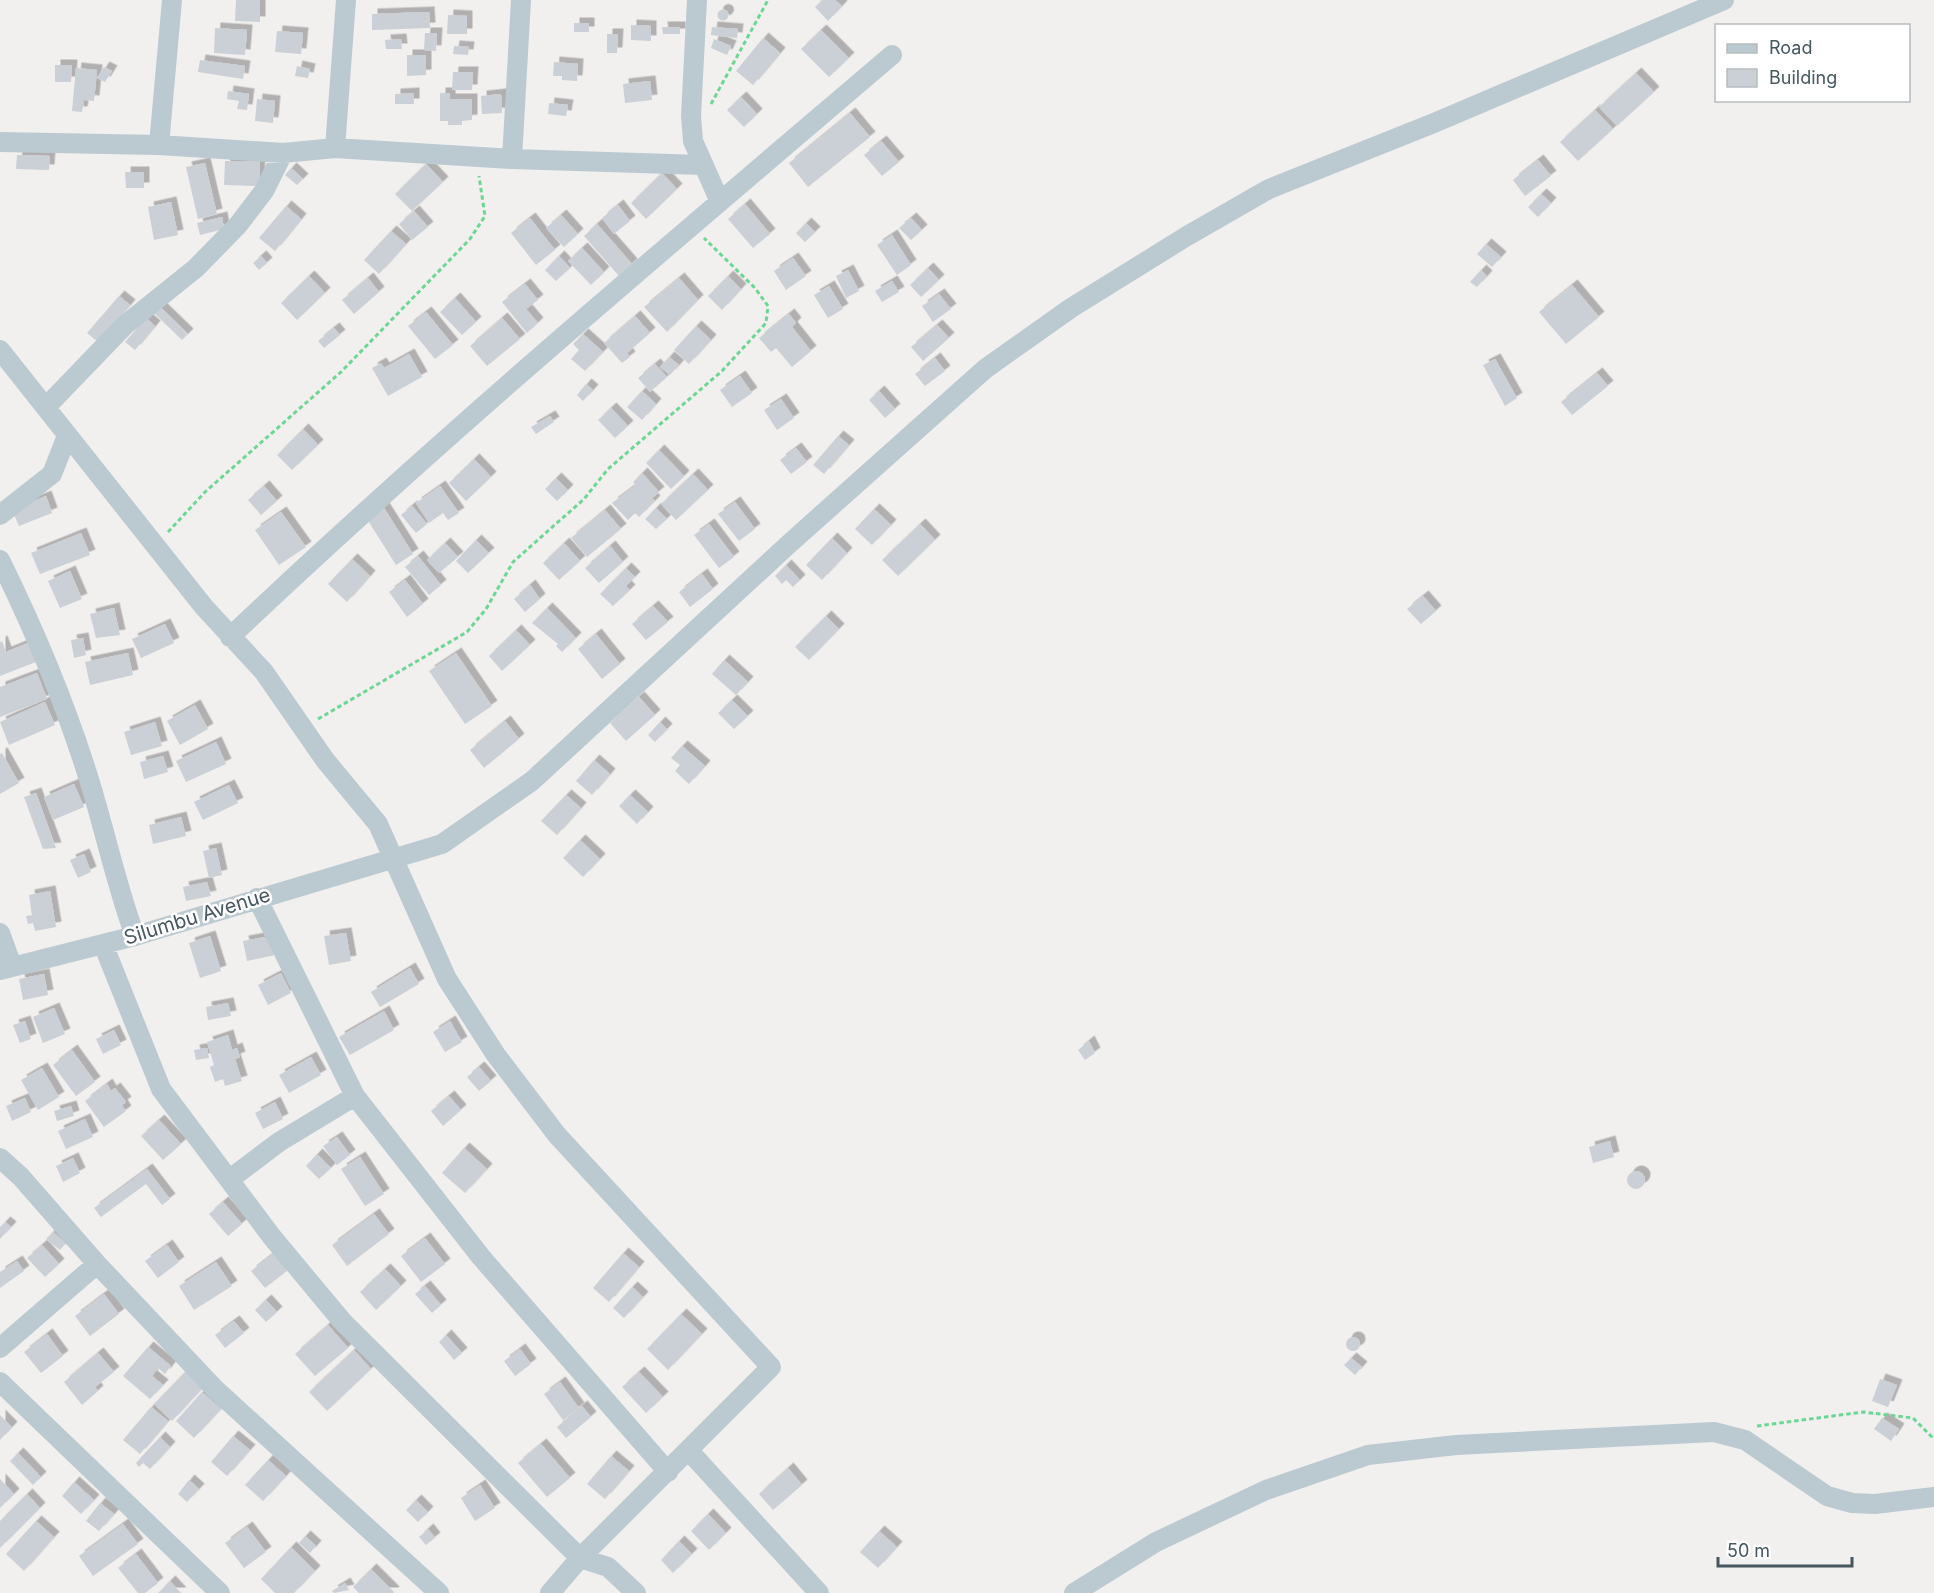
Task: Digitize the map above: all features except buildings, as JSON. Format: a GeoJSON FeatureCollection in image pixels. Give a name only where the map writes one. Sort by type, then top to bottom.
{"type":"FeatureCollection","features":[{"type":"Feature","properties":{"kind":"street"},"geometry":{"type":"LineString","coordinates":[[159,145],[172,0]]}},
{"type":"Feature","properties":{"kind":"street"},"geometry":{"type":"LineString","coordinates":[[335,148],[346,0]]}},
{"type":"Feature","properties":{"kind":"street"},"geometry":{"type":"LineString","coordinates":[[513,159],[521,0]]}},
{"type":"Feature","properties":{"kind":"street"},"geometry":{"type":"LineString","coordinates":[[697,0],[691,116],[693,141],[720,202]]}},
{"type":"Feature","properties":{"kind":"street","name":"Silumbu Avenue"},"geometry":{"type":"LineString","coordinates":[[6,968],[135,936],[442,844],[532,781],[790,543],[985,369],[1071,308],[1187,236],[1269,189],[1434,123],[1724,0]]}},
{"type":"Feature","properties":{"kind":"street"},"geometry":{"type":"LineString","coordinates":[[230,637],[351,522],[892,55]]}},
{"type":"Feature","properties":{"kind":"street"},"geometry":{"type":"LineString","coordinates":[[0,142],[159,145],[283,153],[335,148],[513,159],[702,165]]}},
{"type":"Feature","properties":{"kind":"street"},"geometry":{"type":"LineString","coordinates":[[46,407],[125,325],[196,268],[238,225],[264,191],[283,153]]}},
{"type":"Feature","properties":{"kind":"street"},"geometry":{"type":"LineString","coordinates":[[0,350],[155,547],[230,637],[264,672],[325,760],[378,824],[447,979],[496,1055],[557,1135],[771,1367],[580,1558],[550,1593]]}},
{"type":"Feature","properties":{"kind":"street"},"geometry":{"type":"LineString","coordinates":[[0,515],[52,474],[67,436]]}},
{"type":"Feature","properties":{"kind":"street"},"geometry":{"type":"LineString","coordinates":[[0,560],[27,616],[67,715],[86,770],[119,892],[135,936]]}},
{"type":"Feature","properties":{"kind":"street"},"geometry":{"type":"LineString","coordinates":[[257,898],[355,1096],[481,1257],[668,1472]]}},
{"type":"Feature","properties":{"kind":"street"},"geometry":{"type":"LineString","coordinates":[[0,933],[6,968]]}},
{"type":"Feature","properties":{"kind":"street"},"geometry":{"type":"LineString","coordinates":[[104,944],[161,1089],[272,1237],[342,1321],[580,1558],[608,1567],[636,1593]]}},
{"type":"Feature","properties":{"kind":"street"},"geometry":{"type":"LineString","coordinates":[[230,1179],[279,1142],[355,1096]]}},
{"type":"Feature","properties":{"kind":"street"},"geometry":{"type":"LineString","coordinates":[[0,1158],[35,1192],[97,1264],[216,1390],[440,1593]]}},
{"type":"Feature","properties":{"kind":"street"},"geometry":{"type":"LineString","coordinates":[[0,1348],[97,1264]]}},
{"type":"Feature","properties":{"kind":"street"},"geometry":{"type":"LineString","coordinates":[[0,1382],[220,1593]]}},
{"type":"Feature","properties":{"kind":"street"},"geometry":{"type":"LineString","coordinates":[[1074,1593],[1156,1542],[1266,1490],[1379,1454],[1456,1445],[1714,1432],[1745,1440],[1827,1496],[1852,1503],[1875,1504],[1934,1497]]}},
{"type":"Feature","properties":{"kind":"street"},"geometry":{"type":"LineString","coordinates":[[689,1451],[819,1593]]}},
{"type":"Feature","properties":{"kind":"path"},"geometry":{"type":"LineString","coordinates":[[708,109],[768,0]]}},
{"type":"Feature","properties":{"kind":"path"},"geometry":{"type":"LineString","coordinates":[[155,547],[205,492],[341,372],[470,239],[485,216],[475,155]]}},
{"type":"Feature","properties":{"kind":"path"},"geometry":{"type":"LineString","coordinates":[[303,728],[467,632],[486,609],[513,562],[584,499],[608,469],[722,371],[766,322],[768,306],[755,288],[693,226]]}},
{"type":"Feature","properties":{"kind":"path"},"geometry":{"type":"LineString","coordinates":[[1748,1427],[1863,1412],[1913,1418],[1934,1439]]}}]}
